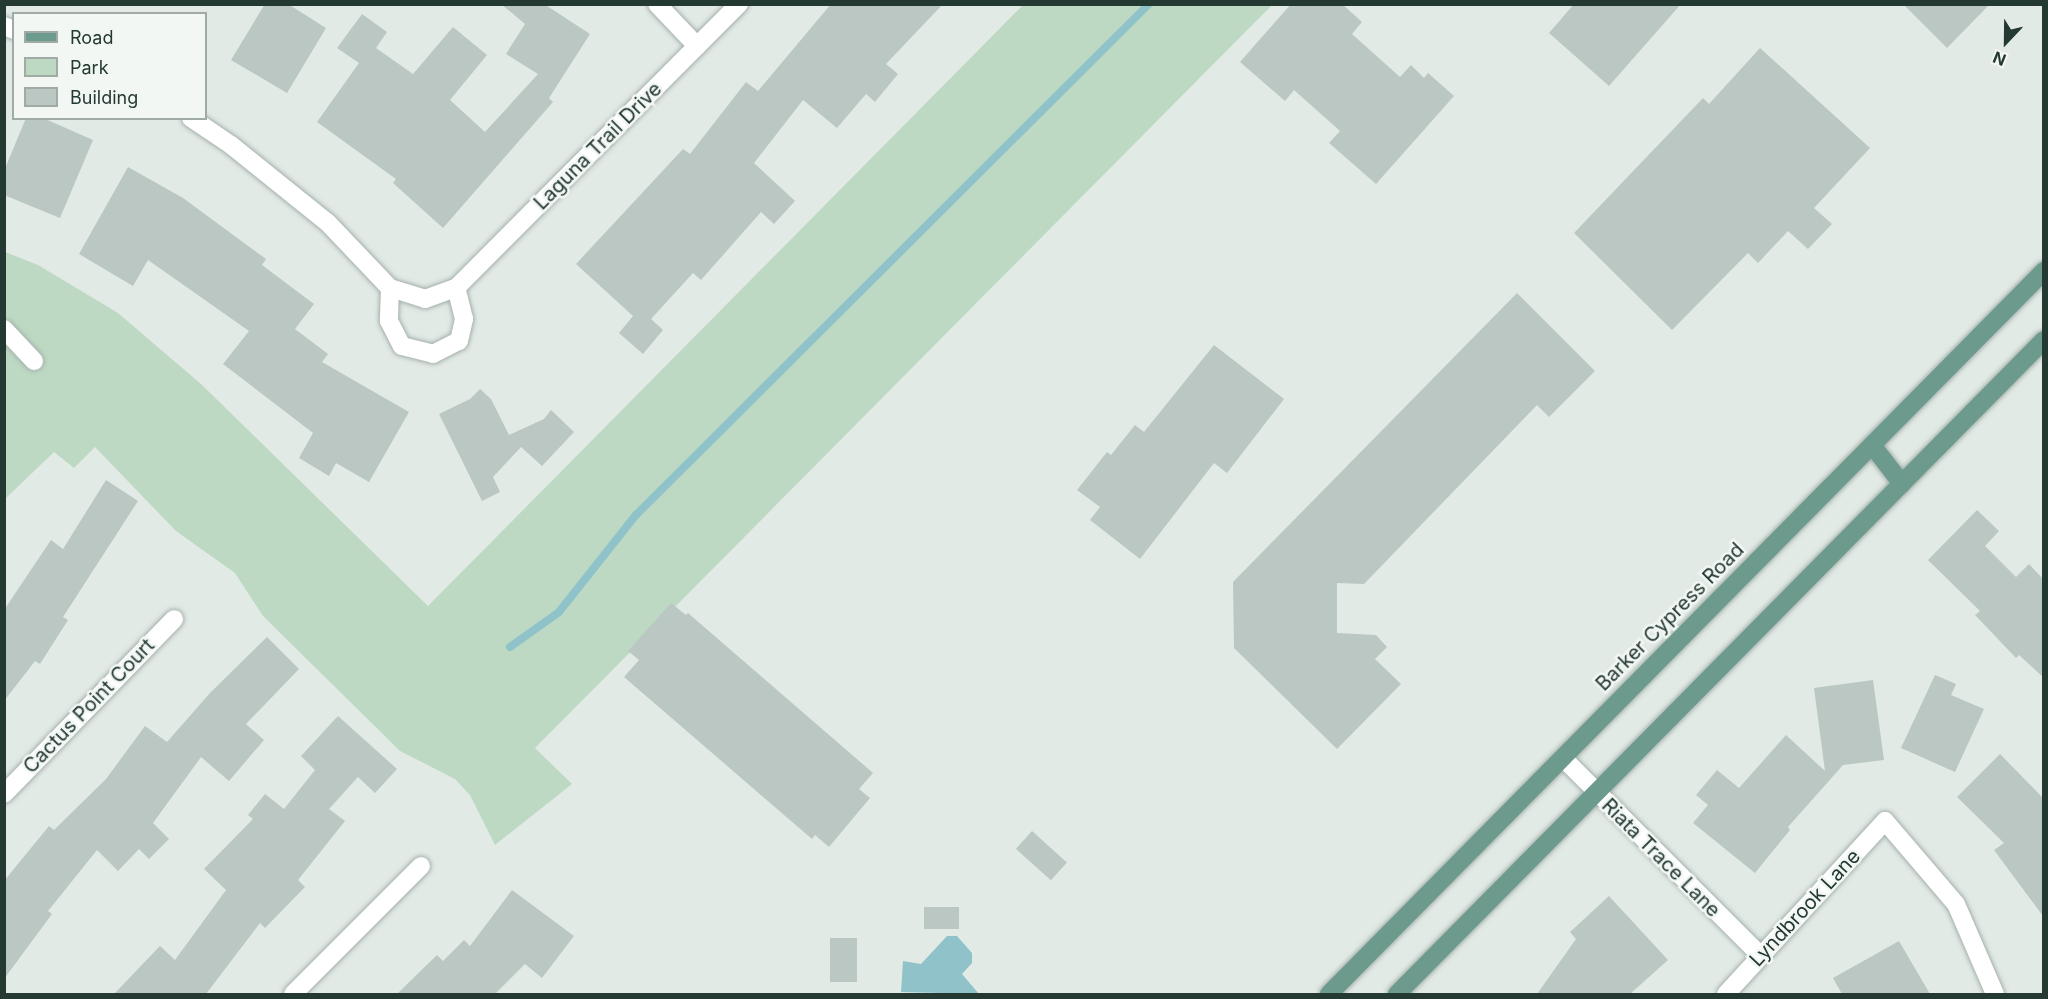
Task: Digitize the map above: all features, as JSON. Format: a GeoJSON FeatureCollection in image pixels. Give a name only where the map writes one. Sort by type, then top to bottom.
{"type":"FeatureCollection","features":[{"type":"Feature","properties":{"kind":"main road","name":"Barker Cypress Road"},"geometry":{"type":"LineString","coordinates":[[1329,994],[2043,271]]}},
{"type":"Feature","properties":{"kind":"main road"},"geometry":{"type":"LineString","coordinates":[[1397,994],[2043,340]]}},
{"type":"Feature","properties":{"kind":"main road"},"geometry":{"type":"LineString","coordinates":[[1872,445],[1902,484]]}},
{"type":"Feature","properties":{"kind":"street"},"geometry":{"type":"LineString","coordinates":[[657,4],[697,46]]}},
{"type":"Feature","properties":{"kind":"street","name":"Laguna Trail Drive"},"geometry":{"type":"LineString","coordinates":[[390,288],[425,299],[456,288],[739,4]]}},
{"type":"Feature","properties":{"kind":"street"},"geometry":{"type":"LineString","coordinates":[[194,120],[231,145],[328,223],[390,288],[389,321],[402,346],[433,354],[459,341],[464,319],[456,288]]}},
{"type":"Feature","properties":{"kind":"street"},"geometry":{"type":"LineString","coordinates":[[4,329],[34,361]]}},
{"type":"Feature","properties":{"kind":"street","name":"Cactus Point Court"},"geometry":{"type":"LineString","coordinates":[[4,794],[174,619]]}},
{"type":"Feature","properties":{"kind":"street","name":"Riata Trace Lane"},"geometry":{"type":"LineString","coordinates":[[1563,759],[1761,956]]}},
{"type":"Feature","properties":{"kind":"street","name":"Lyndbrook Lane"},"geometry":{"type":"LineString","coordinates":[[1726,994],[1885,821],[1956,904],[1995,994]]}},
{"type":"Feature","properties":{"kind":"street"},"geometry":{"type":"LineString","coordinates":[[293,994],[421,866]]}},
{"type":"Feature","properties":{"kind":"green space"},"geometry":{"type":"Polygon","coordinates":[[[1023,5],[1272,5],[535,748],[572,784],[495,845],[470,795],[455,779],[400,751],[263,616],[235,573],[176,531],[95,447],[74,468],[54,452],[5,499],[5,252],[38,265],[118,313],[201,384],[428,606],[1023,5]]]}},
{"type":"Feature","properties":{"kind":"water"},"geometry":{"type":"Polygon","coordinates":[[[947,936],[957,936],[972,953],[972,963],[962,974],[979,994],[901,992],[903,961],[921,964],[947,936]]]}},
{"type":"Feature","properties":{"kind":"building"},"geometry":{"type":"Polygon","coordinates":[[[265,4],[288,4],[326,28],[287,93],[231,60],[265,4]]]}},
{"type":"Feature","properties":{"kind":"building"},"geometry":{"type":"Polygon","coordinates":[[[501,4],[544,4],[590,34],[549,98],[553,102],[443,228],[393,183],[396,179],[317,122],[359,63],[337,48],[362,14],[387,32],[376,48],[413,74],[453,27],[487,55],[450,100],[485,132],[538,74],[506,54],[525,24],[501,4]]]}},
{"type":"Feature","properties":{"kind":"building"},"geometry":{"type":"Polygon","coordinates":[[[831,4],[943,4],[886,64],[898,74],[875,102],[866,94],[837,128],[803,100],[754,163],[795,201],[774,224],[761,212],[701,280],[693,273],[651,319],[663,330],[643,354],[619,333],[633,316],[576,264],[683,149],[690,154],[746,82],[758,91],[831,4]]]}},
{"type":"Feature","properties":{"kind":"building"},"geometry":{"type":"Polygon","coordinates":[[[1291,4],[1342,4],[1362,22],[1352,34],[1400,77],[1411,65],[1424,78],[1428,73],[1454,96],[1376,184],[1329,143],[1340,131],[1294,90],[1285,101],[1240,62],[1291,4]]]}},
{"type":"Feature","properties":{"kind":"building"},"geometry":{"type":"Polygon","coordinates":[[[1574,4],[1681,4],[1609,86],[1549,33],[1574,4]]]}},
{"type":"Feature","properties":{"kind":"building"},"geometry":{"type":"Polygon","coordinates":[[[1903,4],[1990,4],[1947,48],[1903,4]]]}},
{"type":"Feature","properties":{"kind":"building"},"geometry":{"type":"Polygon","coordinates":[[[1760,48],[1870,148],[1814,208],[1832,224],[1808,249],[1788,231],[1758,263],[1748,253],[1672,330],[1574,233],[1703,98],[1709,104],[1760,48]]]}},
{"type":"Feature","properties":{"kind":"building"},"geometry":{"type":"Polygon","coordinates":[[[25,120],[48,120],[93,140],[60,218],[4,195],[4,171],[25,120]]]}},
{"type":"Feature","properties":{"kind":"building"},"geometry":{"type":"Polygon","coordinates":[[[128,167],[183,198],[266,259],[262,265],[314,304],[295,329],[328,354],[322,362],[409,412],[369,482],[336,463],[329,476],[299,458],[313,433],[223,364],[249,331],[148,260],[133,286],[79,254],[128,167]]]}},
{"type":"Feature","properties":{"kind":"building"},"geometry":{"type":"Polygon","coordinates":[[[1517,293],[1595,371],[1549,417],[1537,405],[1364,584],[1337,583],[1337,633],[1376,635],[1387,647],[1375,659],[1401,684],[1337,749],[1234,648],[1233,582],[1517,293]]]}},
{"type":"Feature","properties":{"kind":"building"},"geometry":{"type":"Polygon","coordinates":[[[1214,345],[1284,399],[1227,473],[1214,463],[1140,559],[1090,520],[1100,507],[1077,490],[1107,452],[1111,455],[1135,425],[1144,432],[1214,345]]]}},
{"type":"Feature","properties":{"kind":"building"},"geometry":{"type":"Polygon","coordinates":[[[480,389],[491,399],[509,435],[544,419],[551,410],[574,432],[542,466],[521,447],[493,477],[500,492],[482,501],[439,414],[470,399],[480,389]]]}},
{"type":"Feature","properties":{"kind":"building"},"geometry":{"type":"Polygon","coordinates":[[[106,480],[138,501],[63,617],[68,620],[40,664],[35,661],[4,701],[4,610],[51,540],[63,549],[106,480]]]}},
{"type":"Feature","properties":{"kind":"building"},"geometry":{"type":"Polygon","coordinates":[[[1977,510],[1999,531],[1985,546],[2016,577],[2029,564],[2043,579],[2043,677],[2019,655],[2016,658],[1975,615],[1980,611],[1928,560],[1977,510]]]}},
{"type":"Feature","properties":{"kind":"building"},"geometry":{"type":"Polygon","coordinates":[[[671,603],[686,615],[688,613],[873,773],[859,789],[870,798],[829,847],[815,835],[812,839],[624,677],[639,660],[628,651],[671,603]]]}},
{"type":"Feature","properties":{"kind":"building"},"geometry":{"type":"Polygon","coordinates":[[[267,637],[299,669],[246,724],[264,740],[229,781],[201,757],[153,823],[169,839],[149,859],[139,849],[118,871],[97,850],[48,911],[52,914],[4,979],[4,881],[49,826],[54,830],[106,779],[145,726],[167,742],[210,693],[267,637]]]}},
{"type":"Feature","properties":{"kind":"building"},"geometry":{"type":"Polygon","coordinates":[[[1935,675],[1956,684],[1951,695],[1984,709],[1955,772],[1901,748],[1935,675]]]}},
{"type":"Feature","properties":{"kind":"building"},"geometry":{"type":"Polygon","coordinates":[[[1873,680],[1884,760],[1843,765],[1788,827],[1790,830],[1755,873],[1693,823],[1708,805],[1696,795],[1717,770],[1739,788],[1786,735],[1825,771],[1814,688],[1873,680]]]}},
{"type":"Feature","properties":{"kind":"building"},"geometry":{"type":"Polygon","coordinates":[[[338,716],[397,769],[375,793],[358,777],[329,809],[345,821],[298,880],[305,887],[265,928],[260,923],[206,994],[114,994],[160,946],[175,960],[226,890],[204,869],[253,819],[248,815],[265,794],[284,809],[315,770],[301,756],[338,716]]]}},
{"type":"Feature","properties":{"kind":"building"},"geometry":{"type":"Polygon","coordinates":[[[2000,754],[2043,798],[2043,916],[1994,850],[2004,843],[1957,797],[2000,754]]]}},
{"type":"Feature","properties":{"kind":"building"},"geometry":{"type":"Polygon","coordinates":[[[1032,831],[1067,862],[1051,880],[1016,849],[1032,831]]]}},
{"type":"Feature","properties":{"kind":"building"},"geometry":{"type":"Polygon","coordinates":[[[512,890],[574,936],[542,978],[525,964],[495,994],[397,994],[437,955],[443,961],[464,940],[470,946],[512,890]]]}},
{"type":"Feature","properties":{"kind":"building"},"geometry":{"type":"Polygon","coordinates":[[[1609,896],[1668,960],[1630,994],[1537,994],[1576,939],[1570,932],[1609,896]]]}},
{"type":"Feature","properties":{"kind":"building"},"geometry":{"type":"Polygon","coordinates":[[[924,907],[959,907],[959,929],[924,929],[924,907]]]}},
{"type":"Feature","properties":{"kind":"building"},"geometry":{"type":"Polygon","coordinates":[[[830,938],[857,938],[857,982],[830,982],[830,938]]]}},
{"type":"Feature","properties":{"kind":"building"},"geometry":{"type":"Polygon","coordinates":[[[1899,941],[1930,994],[1842,994],[1833,978],[1899,941]]]}},
{"type":"Feature","properties":{"kind":"waterway"},"geometry":{"type":"LineString","coordinates":[[510,647],[559,612],[636,515],[1149,4]]}}]}
